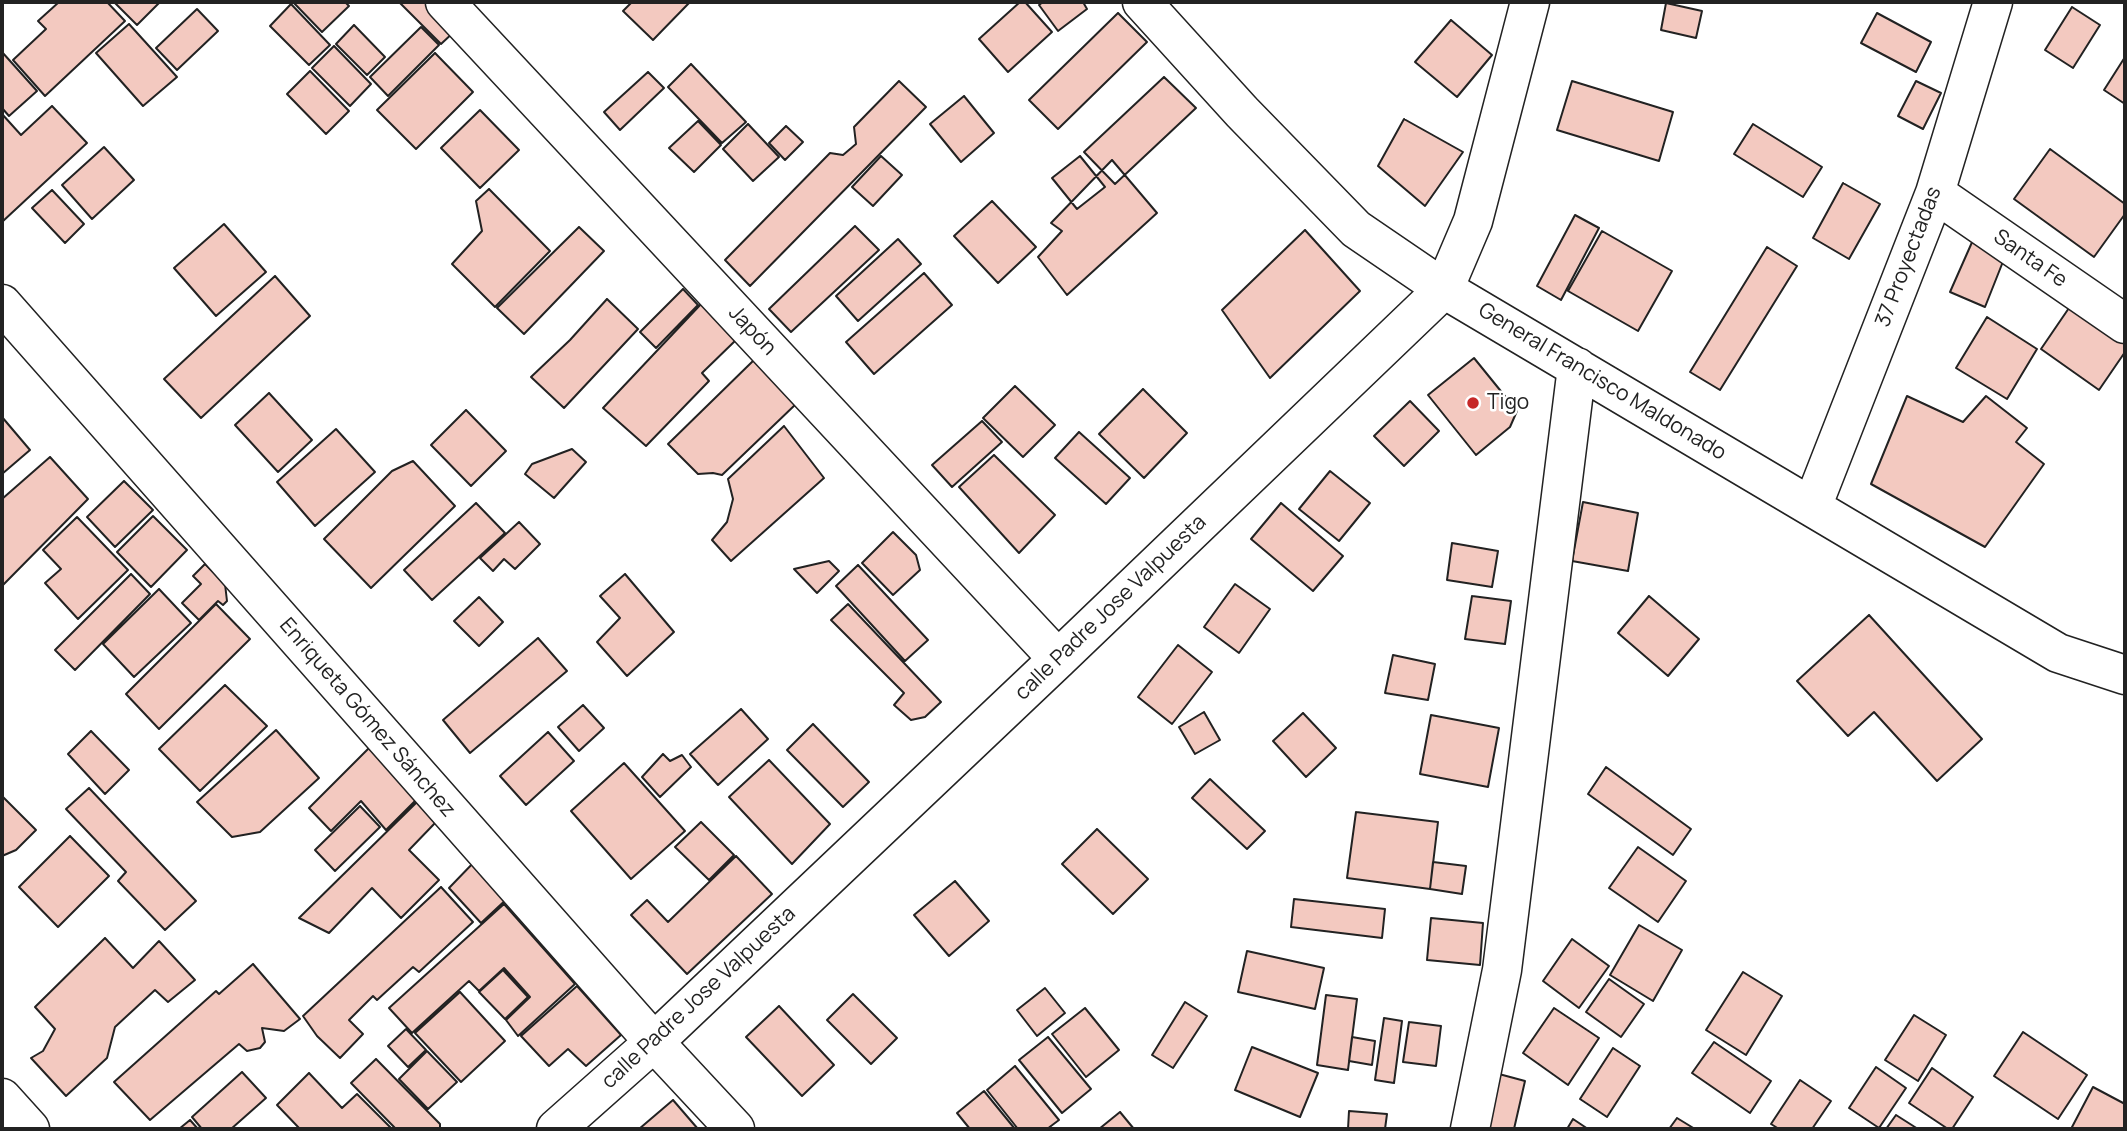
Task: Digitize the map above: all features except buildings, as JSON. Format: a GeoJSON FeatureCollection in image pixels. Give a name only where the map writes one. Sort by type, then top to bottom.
{"type":"FeatureCollection","features":[{"type":"Feature","properties":{"kind":"street","name":"Japón"},"geometry":{"type":"LineString","coordinates":[[445,2],[1058,659]]}},
{"type":"Feature","properties":{"kind":"street","name":"General Francisco Maldonado"},"geometry":{"type":"LineString","coordinates":[[1142,2],[1242,112],[1356,229],[1444,289],[2058,653],[2125,676]]}},
{"type":"Feature","properties":{"kind":"street","name":"calle Padre Jose Valpuesta"},"geometry":{"type":"LineString","coordinates":[[556,1129],[654,1042],[1444,289],[1473,221],[1530,2]]}},
{"type":"Feature","properties":{"kind":"street","name":"37 Proyectadas"},"geometry":{"type":"LineString","coordinates":[[1812,507],[1935,193],[1993,2]]}},
{"type":"Feature","properties":{"kind":"street","name":"Santa Fe"},"geometry":{"type":"LineString","coordinates":[[1935,193],[2125,324]]}},
{"type":"Feature","properties":{"kind":"street","name":"Enriqueta Gómez Sánchez"},"geometry":{"type":"LineString","coordinates":[[2,304],[654,1042],[735,1129]]}},
{"type":"Feature","properties":{"kind":"street"},"geometry":{"type":"LineString","coordinates":[[1470,1129],[1502,970],[1577,367]]}},
{"type":"Feature","properties":{"kind":"street"},"geometry":{"type":"LineString","coordinates":[[2,1098],[30,1129]]}},
{"type":"Feature","properties":{"kind":"place","name":"Tigo"},"geometry":{"type":"Point","coordinates":[1473,403]}}]}
